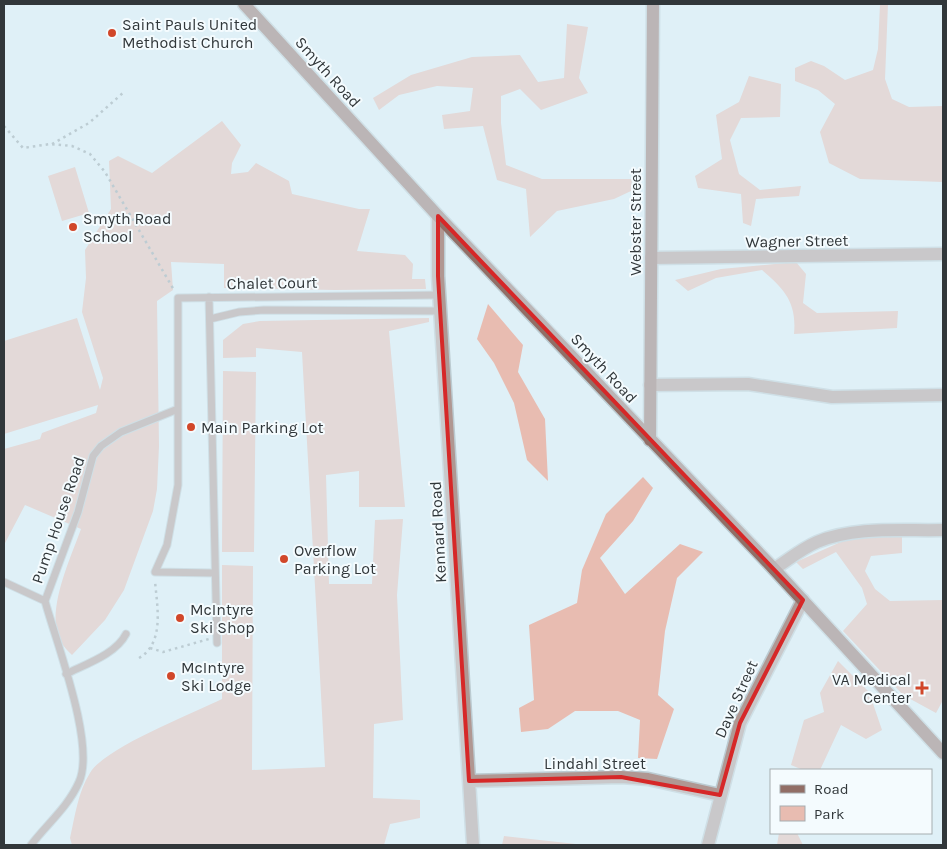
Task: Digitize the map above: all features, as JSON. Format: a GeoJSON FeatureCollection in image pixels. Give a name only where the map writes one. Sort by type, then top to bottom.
{"type":"FeatureCollection","features":[{"type":"Feature","properties":{"kind":"street","name":"Smyth Road"},"geometry":{"type":"LineString","coordinates":[[244,4],[438,216],[774,569],[943,753]]}},
{"type":"Feature","properties":{"kind":"street","name":"Webster Street"},"geometry":{"type":"LineString","coordinates":[[650,440],[653,4]]}},
{"type":"Feature","properties":{"kind":"street","name":"Kennard Road"},"geometry":{"type":"LineString","coordinates":[[438,216],[439,295],[473,845]]}},
{"type":"Feature","properties":{"kind":"street","name":"Wagner Street"},"geometry":{"type":"LineString","coordinates":[[651,258],[943,254]]}},
{"type":"Feature","properties":{"kind":"street"},"geometry":{"type":"LineString","coordinates":[[650,385],[748,384],[832,397],[943,395]]}},
{"type":"Feature","properties":{"kind":"street"},"geometry":{"type":"LineString","coordinates":[[774,569],[816,543],[830,537],[866,532],[943,530]]}},
{"type":"Feature","properties":{"kind":"street","name":"Dave Street"},"geometry":{"type":"LineString","coordinates":[[708,845],[740,723],[803,600]]}},
{"type":"Feature","properties":{"kind":"street","name":"Lindahl Street"},"geometry":{"type":"LineString","coordinates":[[469,781],[621,777],[648,779],[720,795]]}},
{"type":"Feature","properties":{"kind":"lane","name":"Chalet Court"},"geometry":{"type":"LineString","coordinates":[[439,295],[209,298],[210,319],[239,312],[264,310],[440,311]]}},
{"type":"Feature","properties":{"kind":"lane"},"geometry":{"type":"LineString","coordinates":[[209,298],[178,298],[177,494],[167,545],[155,572],[214,573]]}},
{"type":"Feature","properties":{"kind":"lane"},"geometry":{"type":"LineString","coordinates":[[210,319],[216,640]]}},
{"type":"Feature","properties":{"kind":"lane","name":"Pump House Road"},"geometry":{"type":"LineString","coordinates":[[45,600],[72,532],[93,456],[108,439],[120,432],[178,409]]}},
{"type":"Feature","properties":{"kind":"lane"},"geometry":{"type":"LineString","coordinates":[[4,582],[45,600],[84,743],[83,773],[72,797],[58,816],[31,845]]}},
{"type":"Feature","properties":{"kind":"lane"},"geometry":{"type":"LineString","coordinates":[[66,674],[113,651],[121,644],[126,634]]}},
{"type":"Feature","properties":{"kind":"path"},"geometry":{"type":"LineString","coordinates":[[50,144],[70,135],[89,123],[124,92]]}},
{"type":"Feature","properties":{"kind":"path"},"geometry":{"type":"LineString","coordinates":[[4,126],[23,148],[50,144],[72,146],[90,154],[106,172],[178,298]]}},
{"type":"Feature","properties":{"kind":"path"},"geometry":{"type":"LineString","coordinates":[[139,658],[153,645],[158,625],[155,572]]}},
{"type":"Feature","properties":{"kind":"path"},"geometry":{"type":"LineString","coordinates":[[150,648],[163,652],[216,640]]}},
{"type":"Feature","properties":{"kind":"highlighted area"},"geometry":{"type":"Polygon","coordinates":[[[438,216],[803,600],[740,723],[720,795],[621,777],[469,781],[438,276],[438,216]]]}},
{"type":"Feature","properties":{"kind":"green space"},"geometry":{"type":"Polygon","coordinates":[[[880,4],[888,4],[885,79],[892,99],[909,107],[943,106],[943,182],[860,179],[829,163],[820,132],[835,104],[818,90],[795,81],[795,68],[811,61],[824,66],[845,80],[873,70],[878,49],[880,4]]]}},
{"type":"Feature","properties":{"kind":"green space"},"geometry":{"type":"Polygon","coordinates":[[[567,24],[588,27],[579,78],[588,93],[541,110],[520,89],[501,96],[501,123],[506,165],[542,179],[632,179],[631,191],[614,199],[557,211],[530,237],[526,189],[497,180],[483,126],[444,129],[442,115],[470,111],[473,88],[437,86],[399,95],[379,110],[373,98],[411,75],[472,57],[520,55],[538,82],[564,78],[567,24]]]}},
{"type":"Feature","properties":{"kind":"green space"},"geometry":{"type":"Polygon","coordinates":[[[749,76],[781,84],[780,117],[741,118],[730,140],[739,174],[760,190],[801,186],[799,196],[756,199],[751,226],[743,223],[741,194],[698,188],[695,176],[722,159],[716,115],[739,102],[749,76]]]}},
{"type":"Feature","properties":{"kind":"green space"},"geometry":{"type":"Polygon","coordinates":[[[222,121],[241,145],[232,163],[231,174],[248,172],[256,163],[289,181],[292,194],[359,209],[370,209],[357,251],[405,255],[413,264],[412,279],[425,279],[426,289],[224,288],[224,264],[171,262],[173,290],[157,301],[159,446],[157,489],[153,511],[124,590],[105,620],[72,655],[62,644],[58,636],[56,611],[62,582],[81,529],[25,505],[4,545],[4,449],[40,439],[42,433],[96,413],[98,405],[4,434],[4,341],[77,318],[100,390],[103,378],[82,312],[86,278],[85,250],[111,209],[109,161],[118,156],[152,173],[222,121]]]}},
{"type":"Feature","properties":{"kind":"green space"},"geometry":{"type":"Polygon","coordinates":[[[75,167],[89,213],[62,221],[48,176],[75,167]]]}},
{"type":"Feature","properties":{"kind":"green space"},"geometry":{"type":"Polygon","coordinates":[[[796,262],[806,274],[803,303],[817,313],[898,311],[897,328],[794,334],[793,313],[787,297],[783,290],[762,270],[716,278],[688,291],[675,280],[721,269],[796,262]]]}},
{"type":"Feature","properties":{"kind":"green space"},"geometry":{"type":"Polygon","coordinates":[[[488,304],[523,345],[518,372],[545,419],[548,481],[527,460],[514,403],[494,363],[477,339],[488,304]]]}},
{"type":"Feature","properties":{"kind":"green space"},"geometry":{"type":"Polygon","coordinates":[[[429,318],[429,322],[389,331],[405,507],[359,507],[359,471],[326,475],[329,584],[372,584],[375,520],[403,519],[397,595],[403,720],[374,724],[373,798],[420,800],[420,818],[390,824],[384,845],[72,845],[70,838],[80,796],[90,773],[99,763],[131,742],[222,699],[222,565],[253,566],[252,770],[325,767],[302,352],[256,348],[256,357],[223,358],[223,340],[243,324],[260,321],[429,318]]]}},
{"type":"Feature","properties":{"kind":"green space"},"geometry":{"type":"Polygon","coordinates":[[[223,371],[256,372],[254,552],[222,552],[223,371]]]}},
{"type":"Feature","properties":{"kind":"green space"},"geometry":{"type":"Polygon","coordinates":[[[643,477],[653,488],[633,521],[600,558],[625,594],[680,544],[703,552],[677,578],[665,631],[658,695],[674,709],[657,759],[638,758],[640,720],[618,711],[575,711],[548,729],[521,732],[519,708],[534,700],[529,625],[577,603],[582,570],[606,514],[643,477]]]}},
{"type":"Feature","properties":{"kind":"green space","name":"VA Medical Center"},"geometry":{"type":"Polygon","coordinates":[[[902,536],[902,553],[871,556],[865,571],[875,589],[890,601],[943,600],[943,700],[936,713],[903,695],[843,631],[867,604],[862,588],[836,552],[803,569],[796,562],[852,537],[902,536]]]}},
{"type":"Feature","properties":{"kind":"green space"},"geometry":{"type":"Polygon","coordinates":[[[838,661],[869,692],[882,730],[866,739],[841,725],[820,769],[801,769],[791,765],[804,720],[824,712],[820,693],[838,661]]]}},
{"type":"Feature","properties":{"kind":"green space"},"geometry":{"type":"Polygon","coordinates":[[[779,834],[798,834],[803,845],[777,845],[779,834]]]}},
{"type":"Feature","properties":{"kind":"green space"},"geometry":{"type":"Polygon","coordinates":[[[504,836],[585,845],[502,845],[504,836]]]}},
{"type":"Feature","properties":{"kind":"place","name":"Saint Pauls United Methodist Church"},"geometry":{"type":"Point","coordinates":[112,33]}},
{"type":"Feature","properties":{"kind":"place","name":"Smyth Road School"},"geometry":{"type":"Point","coordinates":[73,227]}},
{"type":"Feature","properties":{"kind":"place","name":"Main Parking Lot"},"geometry":{"type":"Point","coordinates":[191,427]}},
{"type":"Feature","properties":{"kind":"place","name":"Overflow Parking Lot"},"geometry":{"type":"Point","coordinates":[284,559]}},
{"type":"Feature","properties":{"kind":"place","name":"McIntyre Ski Shop"},"geometry":{"type":"Point","coordinates":[180,618]}},
{"type":"Feature","properties":{"kind":"place","name":"McIntyre Ski Lodge"},"geometry":{"type":"Point","coordinates":[171,676]}},
{"type":"Feature","properties":{"kind":"place","name":"VA Medical Center"},"geometry":{"type":"Point","coordinates":[922,688]}}]}
